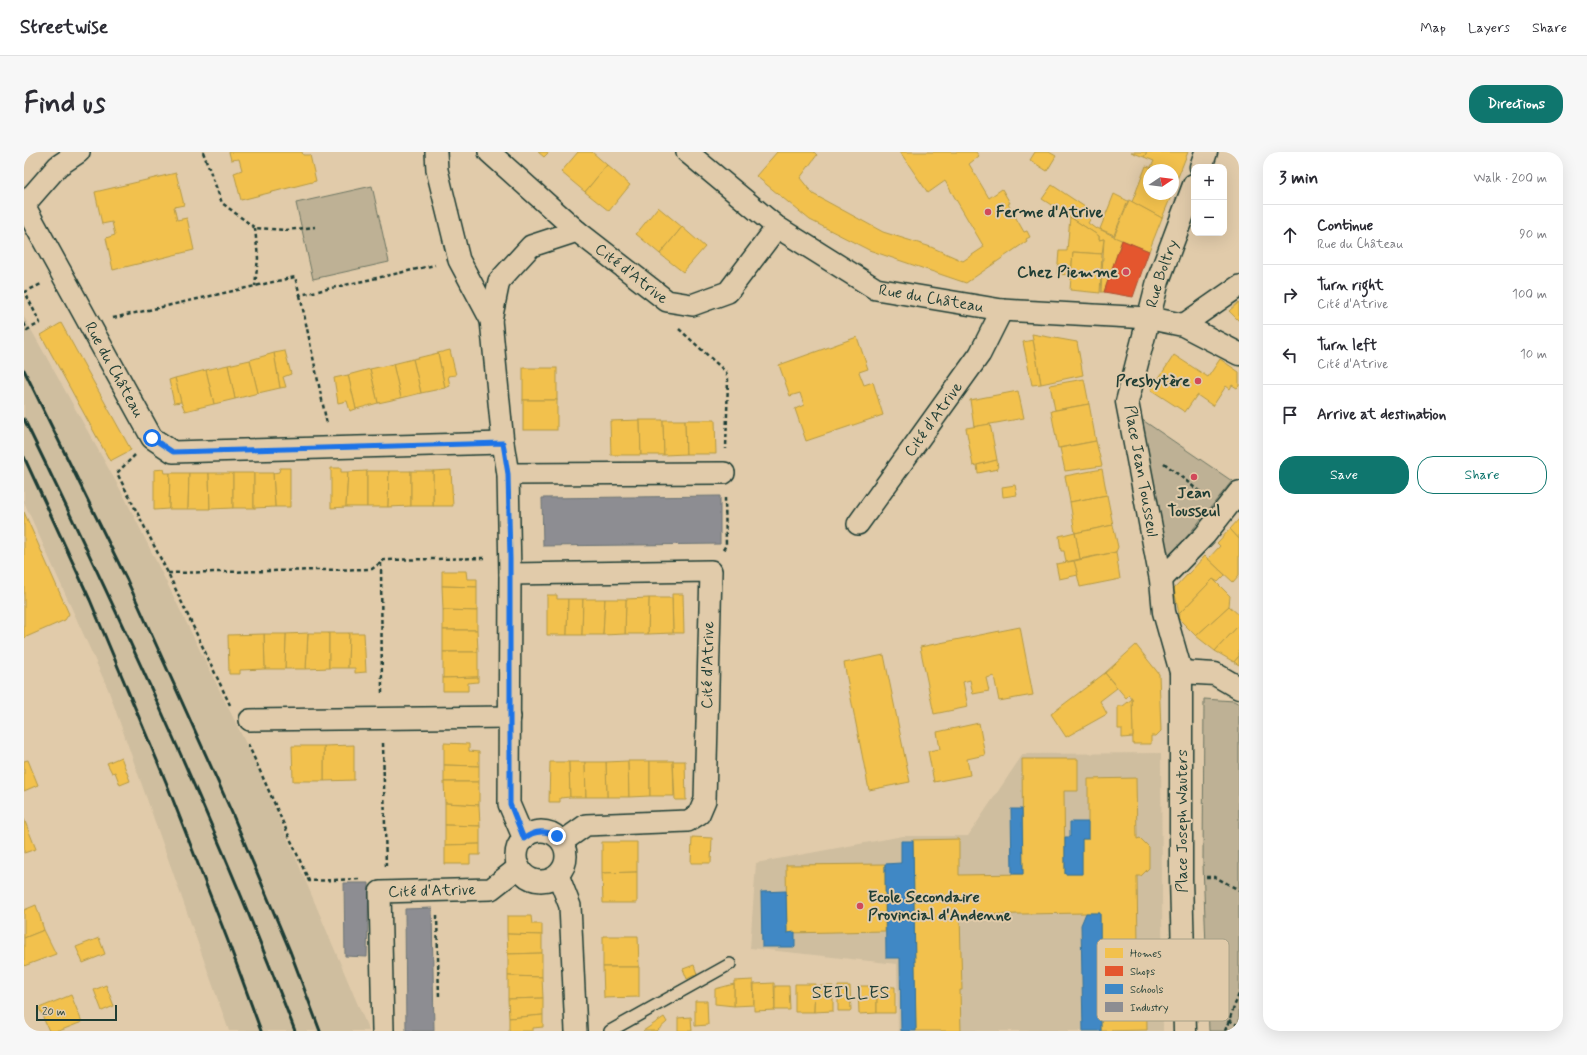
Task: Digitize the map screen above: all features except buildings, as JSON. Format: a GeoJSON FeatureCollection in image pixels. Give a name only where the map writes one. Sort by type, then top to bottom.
{"type":"FeatureCollection","features":[{"type":"Feature","properties":{"kind":"street","name":"Rue du Château"},"geometry":{"type":"LineString","coordinates":[[79,152],[58,166],[24,205],[152,438],[173,452],[503,443]]}},
{"type":"Feature","properties":{"kind":"street"},"geometry":{"type":"LineString","coordinates":[[436,152],[438,170],[459,260],[490,320]]}},
{"type":"Feature","properties":{"kind":"street","name":"Cité d'Atrive"},"geometry":{"type":"LineString","coordinates":[[489,152],[577,231],[667,301],[692,305],[728,292],[777,227]]}},
{"type":"Feature","properties":{"kind":"street","name":"Rue du Château"},"geometry":{"type":"LineString","coordinates":[[687,152],[777,227],[876,289],[1002,310],[1149,318]]}},
{"type":"Feature","properties":{"kind":"street"},"geometry":{"type":"LineString","coordinates":[[1201,164],[1206,152]]}},
{"type":"Feature","properties":{"kind":"street","name":"Rue Boltry"},"geometry":{"type":"LineString","coordinates":[[1149,318],[1158,282],[1191,193]]}},
{"type":"Feature","properties":{"kind":"street"},"geometry":{"type":"LineString","coordinates":[[524,839],[510,804],[510,566],[508,474],[503,443],[490,320],[499,281],[531,246],[577,231]]}},
{"type":"Feature","properties":{"kind":"street"},"geometry":{"type":"LineString","coordinates":[[1183,325],[1239,286]]}},
{"type":"Feature","properties":{"kind":"street","name":"Cité d'Atrive"},"geometry":{"type":"LineString","coordinates":[[858,524],[980,354],[1002,310]]}},
{"type":"Feature","properties":{"kind":"street"},"geometry":{"type":"LineString","coordinates":[[1149,318],[1183,325],[1239,354]]}},
{"type":"Feature","properties":{"kind":"street","name":"Place Jean Tousseul"},"geometry":{"type":"LineString","coordinates":[[1149,318],[1127,402],[1161,580],[1164,612],[1181,672]]}},
{"type":"Feature","properties":{"kind":"street"},"geometry":{"type":"LineString","coordinates":[[508,474],[724,473]]}},
{"type":"Feature","properties":{"kind":"street"},"geometry":{"type":"LineString","coordinates":[[1161,580],[1205,535],[1239,492]]}},
{"type":"Feature","properties":{"kind":"street"},"geometry":{"type":"LineString","coordinates":[[510,566],[711,571]]}},
{"type":"Feature","properties":{"kind":"street","name":"Cité d'Atrive"},"geometry":{"type":"LineString","coordinates":[[562,842],[586,825],[688,821],[699,814],[705,800],[711,571]]}},
{"type":"Feature","properties":{"kind":"street"},"geometry":{"type":"LineString","coordinates":[[1181,672],[1215,674],[1239,688]]}},
{"type":"Feature","properties":{"kind":"street","name":"Place Joseph Wauters"},"geometry":{"type":"LineString","coordinates":[[1181,672],[1181,878],[1183,939]]}},
{"type":"Feature","properties":{"kind":"street"},"geometry":{"type":"LineString","coordinates":[[248,728],[510,717]]}},
{"type":"Feature","properties":{"kind":"street"},"geometry":{"type":"LineString","coordinates":[[544,831],[557,836],[562,842],[567,855],[563,869],[558,874],[545,881],[537,881],[524,874],[519,867],[516,852],[529,834],[544,831]]}},
{"type":"Feature","properties":{"kind":"street","name":"Cité d'Atrive"},"geometry":{"type":"LineString","coordinates":[[383,1031],[380,892],[491,889],[519,867]]}},
{"type":"Feature","properties":{"kind":"street"},"geometry":{"type":"LineString","coordinates":[[558,874],[570,906],[576,1031]]}},
{"type":"Feature","properties":{"kind":"street","name":"Place Joseph Wauters"},"geometry":{"type":"LineString","coordinates":[[1185,1021],[1185,1031]]}},
{"type":"Feature","properties":{"kind":"lane"},"geometry":{"type":"LineString","coordinates":[[610,1031],[730,964]]}},
{"type":"Feature","properties":{"kind":"path"},"geometry":{"type":"LineString","coordinates":[[202,152],[222,203],[255,228],[286,230],[315,227]]}},
{"type":"Feature","properties":{"kind":"path"},"geometry":{"type":"LineString","coordinates":[[255,228],[258,258],[255,286]]}},
{"type":"Feature","properties":{"kind":"path"},"geometry":{"type":"LineString","coordinates":[[300,295],[459,260]]}},
{"type":"Feature","properties":{"kind":"path"},"geometry":{"type":"LineString","coordinates":[[90,323],[295,277],[332,447]]}},
{"type":"Feature","properties":{"kind":"path"},"geometry":{"type":"LineString","coordinates":[[24,323],[27,330],[40,324],[25,292]]}},
{"type":"Feature","properties":{"kind":"path"},"geometry":{"type":"LineString","coordinates":[[667,301],[670,320],[726,372],[728,379],[724,473],[726,545],[711,571]]}},
{"type":"Feature","properties":{"kind":"path"},"geometry":{"type":"LineString","coordinates":[[152,438],[117,473],[168,573],[232,708]]}},
{"type":"Feature","properties":{"kind":"path"},"geometry":{"type":"LineString","coordinates":[[1164,463],[1205,496],[1200,502]]}},
{"type":"Feature","properties":{"kind":"path"},"geometry":{"type":"LineString","coordinates":[[168,573],[372,569],[384,560],[510,566]]}},
{"type":"Feature","properties":{"kind":"path"},"geometry":{"type":"LineString","coordinates":[[248,728],[309,881],[363,879]]}},
{"type":"Feature","properties":{"kind":"path"},"geometry":{"type":"LineString","coordinates":[[1181,878],[1215,877],[1239,890]]}},
{"type":"Feature","properties":{"kind":"path"},"geometry":{"type":"LineString","coordinates":[[436,891],[439,998]]}},
{"type":"Feature","properties":{"kind":"path"},"geometry":{"type":"LineString","coordinates":[[1239,994],[1229,1020],[1239,1026]]}},
{"type":"Feature","properties":{"kind":"path"},"geometry":{"type":"LineString","coordinates":[[1225,1031],[1229,1021]]}},
{"type":"Feature","properties":{"kind":"shaded area"},"geometry":{"type":"Polygon","coordinates":[[[372,186],[389,262],[313,279],[296,203],[372,186]]]}},
{"type":"Feature","properties":{"kind":"shaded area"},"geometry":{"type":"Polygon","coordinates":[[[24,317],[125,498],[257,766],[369,1031],[229,1031],[108,689],[24,502],[24,317]]]}},
{"type":"Feature","properties":{"kind":"shaded area"},"geometry":{"type":"Polygon","coordinates":[[[1141,419],[1232,481],[1168,560],[1141,419]]]}},
{"type":"Feature","properties":{"kind":"shaded area"},"geometry":{"type":"Polygon","coordinates":[[[1204,699],[1234,701],[1239,704],[1239,1031],[1209,1031],[1209,1021],[1229,1021],[1229,939],[1206,939],[1203,863],[1204,699]]]}},
{"type":"Feature","properties":{"kind":"shaded area"},"geometry":{"type":"Polygon","coordinates":[[[1161,753],[1162,939],[1097,939],[1097,1021],[1163,1021],[1163,1031],[898,1031],[897,964],[750,948],[756,863],[903,836],[968,836],[1023,754],[1161,753]]]}},
{"type":"Feature","properties":{"kind":"railway"},"geometry":{"type":"LineString","coordinates":[[24,370],[127,580],[232,813],[290,951],[320,1031]]}},
{"type":"Feature","properties":{"kind":"railway"},"geometry":{"type":"LineString","coordinates":[[24,419],[132,646],[166,722],[233,875],[295,1031]]}},
{"type":"Feature","properties":{"kind":"railway"},"geometry":{"type":"LineString","coordinates":[[24,457],[90,600],[166,782],[228,941],[261,1031]]}},
{"type":"Feature","properties":{"kind":"place","name":"Ferme d'Atrive"},"geometry":{"type":"Point","coordinates":[988,212]}},
{"type":"Feature","properties":{"kind":"place","name":"Chez Piemme"},"geometry":{"type":"Point","coordinates":[1126,272]}},
{"type":"Feature","properties":{"kind":"place","name":"Presbytère"},"geometry":{"type":"Point","coordinates":[1198,381]}},
{"type":"Feature","properties":{"kind":"place","name":"Jean Tousseul"},"geometry":{"type":"Point","coordinates":[1194,477]}},
{"type":"Feature","properties":{"kind":"place","name":"Ecole Secondaire Provincial d'Andenne"},"geometry":{"type":"Point","coordinates":[860,906]}},
{"type":"Feature","properties":{"kind":"district","name":"SEILLES"},"geometry":{"type":"Point","coordinates":[851,993]}},
{"type":"Feature","properties":{"kind":"route"},"geometry":{"type":"LineString","coordinates":[[152,438],[173,452],[503,443],[508,474],[510,558],[510,804],[524,839],[529,834],[544,831],[557,836]]}}]}
